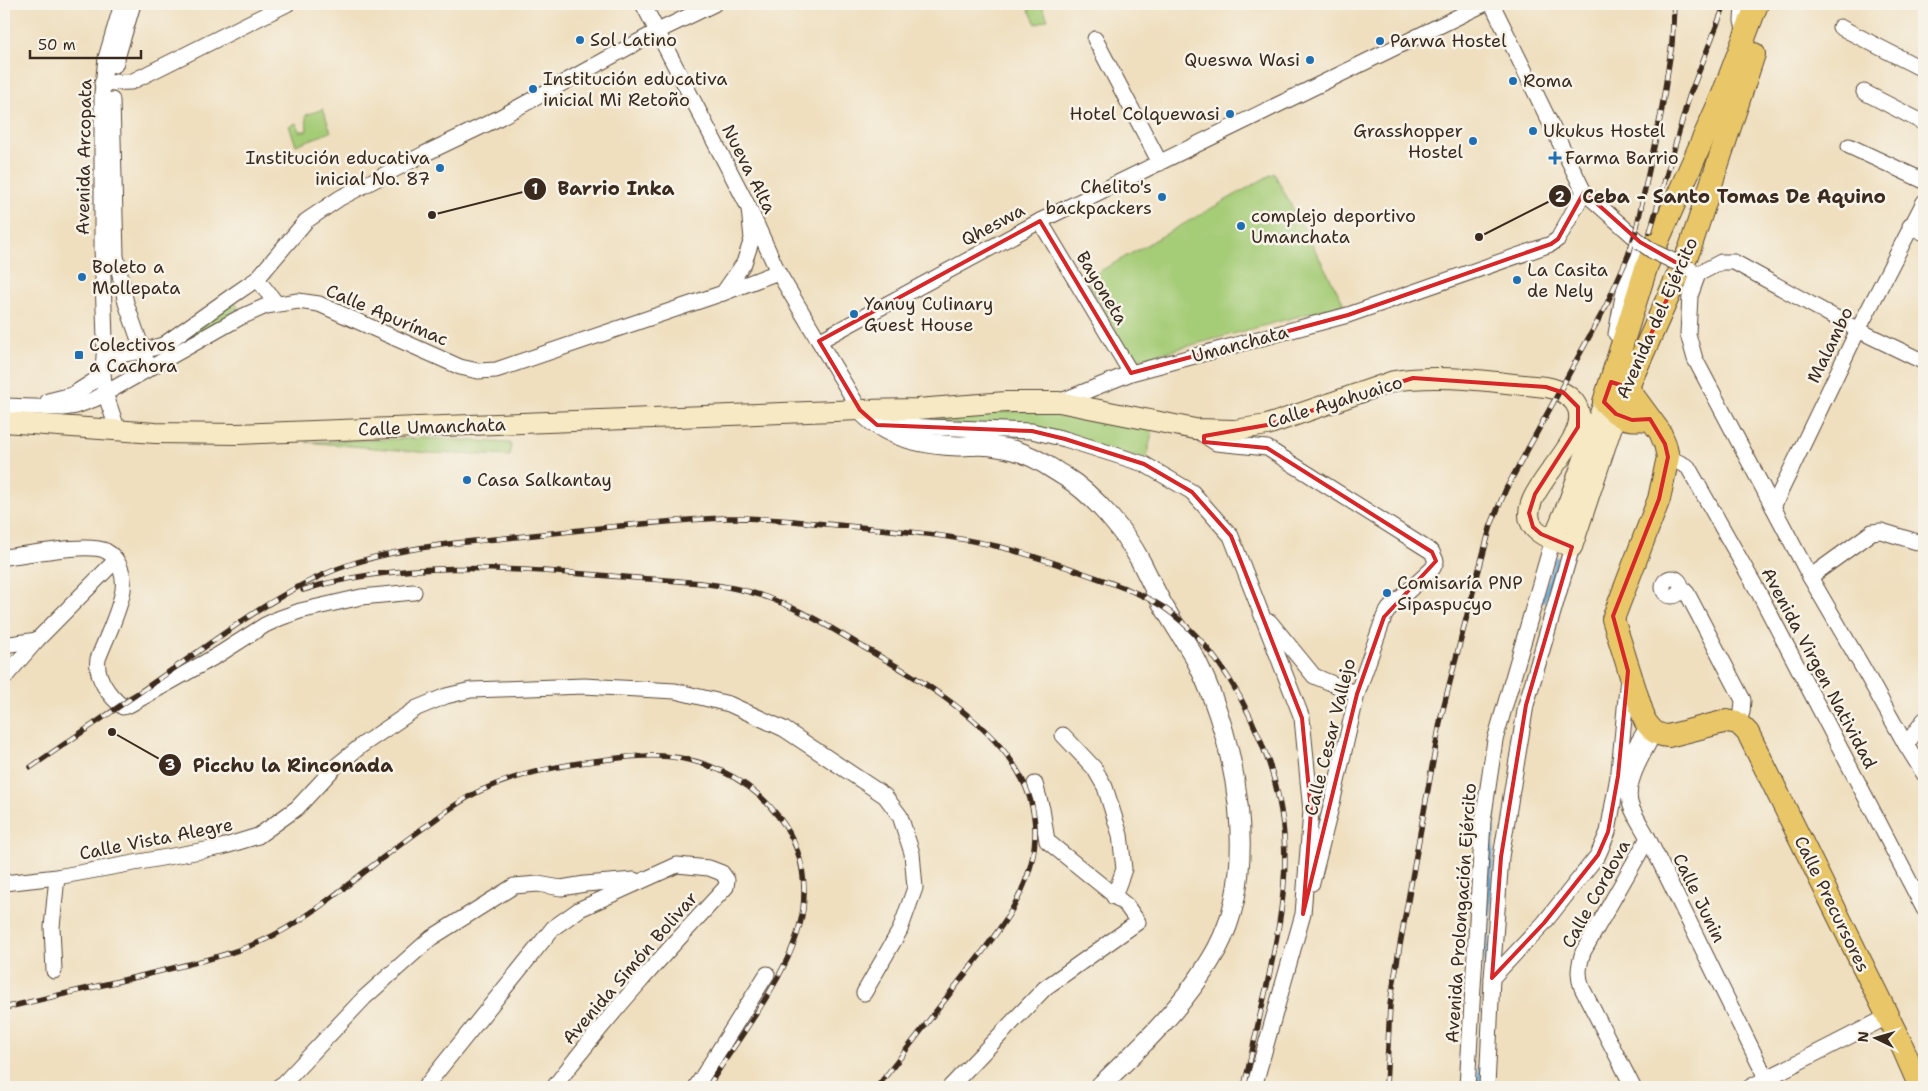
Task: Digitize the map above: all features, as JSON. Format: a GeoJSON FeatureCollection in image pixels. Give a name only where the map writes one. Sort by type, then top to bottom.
{"type":"FeatureCollection","features":[{"type":"Feature","properties":{"kind":"main road","name":"Avenida del Ejército"},"geometry":{"type":"LineString","coordinates":[[1614,396],[1647,265],[1723,94],[1757,4]]}},
{"type":"Feature","properties":{"kind":"main road","name":"Avenida del Ejército"},"geometry":{"type":"LineString","coordinates":[[1562,543],[1570,501],[1614,396],[1690,248],[1771,4]]}},
{"type":"Feature","properties":{"kind":"main road","name":"Calle Ayahuaico"},"geometry":{"type":"LineString","coordinates":[[1060,402],[1195,429],[1234,430],[1266,424],[1394,381],[1413,378],[1546,387],[1559,390],[1570,396],[1578,407],[1578,427],[1571,441],[1535,494],[1529,513],[1533,527],[1542,534],[1562,543]]}},
{"type":"Feature","properties":{"kind":"main road"},"geometry":{"type":"LineString","coordinates":[[1614,396],[1650,419],[1662,438],[1668,457],[1659,499],[1613,616],[1613,624],[1645,721],[1651,729],[1668,736],[1727,721],[1738,723]]}},
{"type":"Feature","properties":{"kind":"main road","name":"Umanchata"},"geometry":{"type":"LineString","coordinates":[[860,410],[917,409],[1006,402],[1060,402]]}},
{"type":"Feature","properties":{"kind":"main road","name":"Calle Umanchata"},"geometry":{"type":"LineString","coordinates":[[4,422],[118,431],[238,434],[860,410]]}},
{"type":"Feature","properties":{"kind":"main road","name":"Calle Precursores"},"geometry":{"type":"LineString","coordinates":[[1738,723],[1748,732],[1899,1039],[1920,1087]]}},
{"type":"Feature","properties":{"kind":"street","name":"Avenida Arcopata"},"geometry":{"type":"LineString","coordinates":[[122,4],[106,58],[116,256],[126,303],[149,368]]}},
{"type":"Feature","properties":{"kind":"street","name":"Avenida Arcopata"},"geometry":{"type":"LineString","coordinates":[[118,431],[105,393],[103,372],[105,340],[102,246],[107,83],[116,61],[133,4]]}},
{"type":"Feature","properties":{"kind":"street"},"geometry":{"type":"LineString","coordinates":[[107,83],[131,82],[287,4]]}},
{"type":"Feature","properties":{"kind":"street","name":"Nueva Alta"},"geometry":{"type":"LineString","coordinates":[[643,4],[749,208],[778,272],[860,410]]}},
{"type":"Feature","properties":{"kind":"street","name":"Calle Apurímac"},"geometry":{"type":"LineString","coordinates":[[11,406],[62,399],[72,395],[94,381],[111,360],[118,355],[143,351],[163,345],[256,279],[306,221],[340,198],[424,154],[495,120],[714,4]]}},
{"type":"Feature","properties":{"kind":"street","name":"Qheswa"},"geometry":{"type":"LineString","coordinates":[[819,341],[1040,221],[1484,4]]}},
{"type":"Feature","properties":{"kind":"street"},"geometry":{"type":"LineString","coordinates":[[1492,4],[1584,192],[1639,241],[1654,252],[1694,272],[1721,262],[1734,262],[1858,330],[1924,362]]}},
{"type":"Feature","properties":{"kind":"street"},"geometry":{"type":"LineString","coordinates":[[1743,4],[1742,21],[1746,34]]}},
{"type":"Feature","properties":{"kind":"street"},"geometry":{"type":"LineString","coordinates":[[1840,27],[1924,70]]}},
{"type":"Feature","properties":{"kind":"street"},"geometry":{"type":"LineString","coordinates":[[1095,39],[1160,163]]}},
{"type":"Feature","properties":{"kind":"street"},"geometry":{"type":"LineString","coordinates":[[1864,92],[1924,123]]}},
{"type":"Feature","properties":{"kind":"street"},"geometry":{"type":"LineString","coordinates":[[1849,146],[1924,181]]}},
{"type":"Feature","properties":{"kind":"street","name":"Umanchata"},"geometry":{"type":"LineString","coordinates":[[1060,402],[1131,373],[1348,315],[1551,244],[1558,239],[1584,192]]}},
{"type":"Feature","properties":{"kind":"street","name":"Malambo"},"geometry":{"type":"LineString","coordinates":[[1773,507],[1858,330],[1924,202]]}},
{"type":"Feature","properties":{"kind":"street"},"geometry":{"type":"LineString","coordinates":[[723,293],[744,263],[752,239],[749,208]]}},
{"type":"Feature","properties":{"kind":"street","name":"Bayoneta"},"geometry":{"type":"LineString","coordinates":[[1040,221],[1131,373]]}},
{"type":"Feature","properties":{"kind":"street"},"geometry":{"type":"LineString","coordinates":[[1910,226],[1924,233]]}},
{"type":"Feature","properties":{"kind":"street"},"geometry":{"type":"LineString","coordinates":[[1614,396],[1604,382],[1614,346],[1626,280],[1639,241]]}},
{"type":"Feature","properties":{"kind":"street","name":"Calle Apurímac"},"geometry":{"type":"LineString","coordinates":[[11,406],[63,408],[76,406],[105,393],[239,318],[276,303],[298,301],[319,304],[460,367],[478,371],[496,370],[723,293],[778,272]]}},
{"type":"Feature","properties":{"kind":"street"},"geometry":{"type":"LineString","coordinates":[[1694,272],[1690,296],[1688,334],[1695,359],[1810,577],[1924,774]]}},
{"type":"Feature","properties":{"kind":"street"},"geometry":{"type":"LineString","coordinates":[[256,279],[276,303]]}},
{"type":"Feature","properties":{"kind":"street"},"geometry":{"type":"LineString","coordinates":[[860,410],[877,425],[900,436],[928,443],[988,446],[1026,454],[1066,478],[1095,501],[1129,541],[1141,561],[1165,609],[1197,663],[1213,701],[1226,747],[1240,817],[1239,868],[1232,909],[1217,949],[1182,1002],[1099,1087]]}},
{"type":"Feature","properties":{"kind":"street"},"geometry":{"type":"LineString","coordinates":[[877,425],[1032,431],[1065,439],[1144,464],[1192,492],[1231,536],[1302,718],[1311,811],[1303,914],[1254,1087]]}},
{"type":"Feature","properties":{"kind":"street","name":"Calle Cesar Vallejo"},"geometry":{"type":"LineString","coordinates":[[1195,429],[1216,443],[1267,448],[1432,552],[1436,561],[1434,568],[1386,612],[1356,694],[1320,853],[1303,914]]}},
{"type":"Feature","properties":{"kind":"street","name":"Avenida Virgen Natividad"},"geometry":{"type":"LineString","coordinates":[[1668,457],[1688,467],[1759,593],[1924,909]]}},
{"type":"Feature","properties":{"kind":"street"},"geometry":{"type":"LineString","coordinates":[[1810,577],[1872,532],[1881,531],[1924,544]]}},
{"type":"Feature","properties":{"kind":"street","name":"Avenida Prolongación Ejército"},"geometry":{"type":"LineString","coordinates":[[1486,1087],[1501,857],[1526,705],[1562,543]]}},
{"type":"Feature","properties":{"kind":"street","name":"Avenida Prolongación Ejército"},"geometry":{"type":"LineString","coordinates":[[1467,1087],[1483,821],[1495,740],[1562,543]]}},
{"type":"Feature","properties":{"kind":"street"},"geometry":{"type":"LineString","coordinates":[[4,557],[72,549],[94,549],[106,551],[116,560],[123,574],[122,594],[98,659],[97,667],[102,683],[123,706],[129,706],[218,655],[265,625],[280,618],[300,611],[361,597],[414,592]]}},
{"type":"Feature","properties":{"kind":"street"},"geometry":{"type":"LineString","coordinates":[[4,678],[37,640],[116,560]]}},
{"type":"Feature","properties":{"kind":"street"},"geometry":{"type":"LineString","coordinates":[[1681,587],[1687,593],[1743,700],[1742,712],[1738,723]]}},
{"type":"Feature","properties":{"kind":"street"},"geometry":{"type":"LineString","coordinates":[[1261,610],[1314,676],[1356,694]]}},
{"type":"Feature","properties":{"kind":"street"},"geometry":{"type":"LineString","coordinates":[[4,645],[37,640]]}},
{"type":"Feature","properties":{"kind":"street"},"geometry":{"type":"LineString","coordinates":[[1492,978],[1544,923],[1598,855],[1608,832],[1618,776],[1628,670]]}},
{"type":"Feature","properties":{"kind":"street","name":"Calle Vista Alegre"},"geometry":{"type":"LineString","coordinates":[[4,883],[57,877],[222,847],[258,836],[296,808],[335,767],[362,745],[417,708],[446,696],[471,690],[584,686],[675,691],[729,704],[784,728],[885,796],[900,816],[912,853],[915,888],[900,930],[864,993]]}},
{"type":"Feature","properties":{"kind":"street"},"geometry":{"type":"LineString","coordinates":[[1906,745],[1924,720]]}},
{"type":"Feature","properties":{"kind":"street"},"geometry":{"type":"LineString","coordinates":[[1618,776],[1651,729]]}},
{"type":"Feature","properties":{"kind":"street","name":"Calle Junin"},"geometry":{"type":"LineString","coordinates":[[1651,729],[1628,791],[1631,806],[1766,1078]]}},
{"type":"Feature","properties":{"kind":"street"},"geometry":{"type":"LineString","coordinates":[[1063,735],[1098,775],[1105,788],[1120,835],[1124,869],[1114,897]]}},
{"type":"Feature","properties":{"kind":"street"},"geometry":{"type":"LineString","coordinates":[[950,1087],[1045,988],[1138,922],[1126,906],[1047,841],[1042,809],[1035,784]]}},
{"type":"Feature","properties":{"kind":"street","name":"Calle Cordova"},"geometry":{"type":"LineString","coordinates":[[1633,1087],[1582,988],[1578,978],[1578,969],[1583,952],[1648,838]]}},
{"type":"Feature","properties":{"kind":"street","name":"Avenida Simón Bolivar"},"geometry":{"type":"LineString","coordinates":[[554,1087],[648,970],[726,887],[727,880],[722,873],[709,868],[677,864],[646,879]]}},
{"type":"Feature","properties":{"kind":"street"},"geometry":{"type":"LineString","coordinates":[[54,971],[52,927],[57,877]]}},
{"type":"Feature","properties":{"kind":"street"},"geometry":{"type":"LineString","coordinates":[[278,1087],[284,1083],[364,998],[431,938],[514,886],[538,884],[560,888],[646,879]]}},
{"type":"Feature","properties":{"kind":"street"},"geometry":{"type":"LineString","coordinates":[[425,1087],[553,928],[580,908],[646,879]]}},
{"type":"Feature","properties":{"kind":"street"},"geometry":{"type":"LineString","coordinates":[[560,888],[580,908]]}},
{"type":"Feature","properties":{"kind":"street"},"geometry":{"type":"LineString","coordinates":[[696,1087],[768,974]]}},
{"type":"Feature","properties":{"kind":"street"},"geometry":{"type":"LineString","coordinates":[[1750,1087],[1887,1017]]}},
{"type":"Feature","properties":{"kind":"street"},"geometry":{"type":"LineString","coordinates":[[1899,1039],[1924,1070]]}},
{"type":"Feature","properties":{"kind":"highlighted area"},"geometry":{"type":"Polygon","coordinates":[[[1584,192],[1640,242],[1682,266],[1627,387],[1611,382],[1604,402],[1616,414],[1632,420],[1650,419],[1665,444],[1668,457],[1659,499],[1613,616],[1628,671],[1618,776],[1608,832],[1598,855],[1544,923],[1492,978],[1501,857],[1526,705],[1572,547],[1541,534],[1533,527],[1529,513],[1535,494],[1578,427],[1578,407],[1564,393],[1546,387],[1413,378],[1267,425],[1204,436],[1204,442],[1267,448],[1432,552],[1436,561],[1384,617],[1357,694],[1303,914],[1311,811],[1302,718],[1231,536],[1192,492],[1144,464],[1065,439],[1032,431],[877,425],[860,410],[819,341],[1040,221],[1131,373],[1348,315],[1551,244],[1558,239],[1584,192]]]}},
{"type":"Feature","properties":{"kind":"green space"},"geometry":{"type":"Polygon","coordinates":[[[1026,4],[1041,4],[1048,19],[1036,24],[1026,4]]]}},
{"type":"Feature","properties":{"kind":"green space"},"geometry":{"type":"Polygon","coordinates":[[[323,109],[331,132],[296,145],[289,126],[296,123],[299,131],[307,131],[306,115],[323,109]]]}},
{"type":"Feature","properties":{"kind":"green space","name":"complejo deportivo Umanchata"},"geometry":{"type":"Polygon","coordinates":[[[1274,173],[1344,304],[1133,361],[1086,279],[1274,173]]]}},
{"type":"Feature","properties":{"kind":"green space"},"geometry":{"type":"Polygon","coordinates":[[[235,302],[238,308],[179,349],[175,343],[235,302]]]}},
{"type":"Feature","properties":{"kind":"green space"},"geometry":{"type":"Polygon","coordinates":[[[1054,411],[1153,429],[1146,459],[934,420],[950,415],[1054,411]]]}},
{"type":"Feature","properties":{"kind":"green space"},"geometry":{"type":"Polygon","coordinates":[[[426,438],[511,443],[510,456],[430,453],[306,442],[426,438]]]}},
{"type":"Feature","properties":{"kind":"waterway"},"geometry":{"type":"LineString","coordinates":[[1543,600],[1557,559]]}},
{"type":"Feature","properties":{"kind":"waterway"},"geometry":{"type":"LineString","coordinates":[[1486,961],[1494,794]]}},
{"type":"Feature","properties":{"kind":"waterway"},"geometry":{"type":"LineString","coordinates":[[1479,1087],[1482,1029]]}},
{"type":"Feature","properties":{"kind":"railway"},"geometry":{"type":"LineString","coordinates":[[1386,1087],[1390,1005],[1398,956],[1441,717],[1475,584],[1491,525],[1506,489],[1606,306],[1629,254],[1637,226],[1661,114],[1672,44],[1674,4]]}},
{"type":"Feature","properties":{"kind":"railway"},"geometry":{"type":"LineString","coordinates":[[1650,232],[1689,97],[1725,4]]}},
{"type":"Feature","properties":{"kind":"railway"},"geometry":{"type":"LineString","coordinates":[[31,767],[242,621],[279,598],[337,569],[383,555],[454,543],[674,521],[724,518],[781,520],[898,531],[960,539],[1010,549],[1120,586],[1163,607],[1181,621],[1214,656],[1240,697],[1261,741],[1277,792],[1282,820],[1285,847],[1284,874],[1282,901],[1273,956],[1244,1087]]}},
{"type":"Feature","properties":{"kind":"railway"},"geometry":{"type":"LineString","coordinates":[[303,590],[382,573],[463,568],[543,571],[693,582],[744,590],[787,605],[813,618],[912,676],[959,708],[993,738],[1019,774],[1028,793],[1034,815],[1035,838],[1032,860],[1026,881],[1005,921],[877,1087]]}},
{"type":"Feature","properties":{"kind":"railway"},"geometry":{"type":"LineString","coordinates":[[4,1008],[204,960],[234,952],[262,941],[289,927],[315,910],[457,804],[475,793],[509,779],[537,771],[580,763],[633,756],[665,756],[684,759],[720,770],[752,789],[766,802],[786,827],[797,849],[803,872],[803,909],[798,932],[789,955],[764,1001],[708,1087]]}},
{"type":"Feature","properties":{"kind":"place","name":"Sol Latino"},"geometry":{"type":"Point","coordinates":[580,40]}},
{"type":"Feature","properties":{"kind":"place","name":"Parwa Hostel"},"geometry":{"type":"Point","coordinates":[1380,41]}},
{"type":"Feature","properties":{"kind":"place","name":"Queswa Wasi"},"geometry":{"type":"Point","coordinates":[1310,60]}},
{"type":"Feature","properties":{"kind":"place","name":"Roma"},"geometry":{"type":"Point","coordinates":[1513,81]}},
{"type":"Feature","properties":{"kind":"place","name":"Institución educativa inicial Mi Retoño"},"geometry":{"type":"Point","coordinates":[533,89]}},
{"type":"Feature","properties":{"kind":"place","name":"Hotel Colquewasi"},"geometry":{"type":"Point","coordinates":[1230,114]}},
{"type":"Feature","properties":{"kind":"place","name":"Ukukus Hostel"},"geometry":{"type":"Point","coordinates":[1533,131]}},
{"type":"Feature","properties":{"kind":"place","name":"Grasshopper Hostel"},"geometry":{"type":"Point","coordinates":[1473,141]}},
{"type":"Feature","properties":{"kind":"place","name":"Farma Barrio"},"geometry":{"type":"Point","coordinates":[1555,158]}},
{"type":"Feature","properties":{"kind":"place","name":"Institución educativa inicial No. 87"},"geometry":{"type":"Point","coordinates":[440,168]}},
{"type":"Feature","properties":{"kind":"place","name":"Chelito's backpackers"},"geometry":{"type":"Point","coordinates":[1162,197]}},
{"type":"Feature","properties":{"kind":"place","name":"Barrio Inka"},"geometry":{"type":"Point","coordinates":[432,215]}},
{"type":"Feature","properties":{"kind":"place","name":"complejo deportivo Umanchata"},"geometry":{"type":"Point","coordinates":[1241,226]}},
{"type":"Feature","properties":{"kind":"place","name":"Ceba - Santo Tomas De Aquino"},"geometry":{"type":"Point","coordinates":[1479,237]}},
{"type":"Feature","properties":{"kind":"place","name":"Boleto a Mollepata"},"geometry":{"type":"Point","coordinates":[82,277]}},
{"type":"Feature","properties":{"kind":"place","name":"La Casita de Nely"},"geometry":{"type":"Point","coordinates":[1517,280]}},
{"type":"Feature","properties":{"kind":"place","name":"Yanuy Culinary Guest House"},"geometry":{"type":"Point","coordinates":[854,314]}},
{"type":"Feature","properties":{"kind":"place","name":"Colectivos a Cachora"},"geometry":{"type":"Point","coordinates":[79,355]}},
{"type":"Feature","properties":{"kind":"place","name":"Casa Salkantay"},"geometry":{"type":"Point","coordinates":[467,480]}},
{"type":"Feature","properties":{"kind":"place","name":"Comisaría PNP Sipaspucyo"},"geometry":{"type":"Point","coordinates":[1387,593]}},
{"type":"Feature","properties":{"kind":"place","name":"Picchu la Rinconada"},"geometry":{"type":"Point","coordinates":[112,732]}}]}
